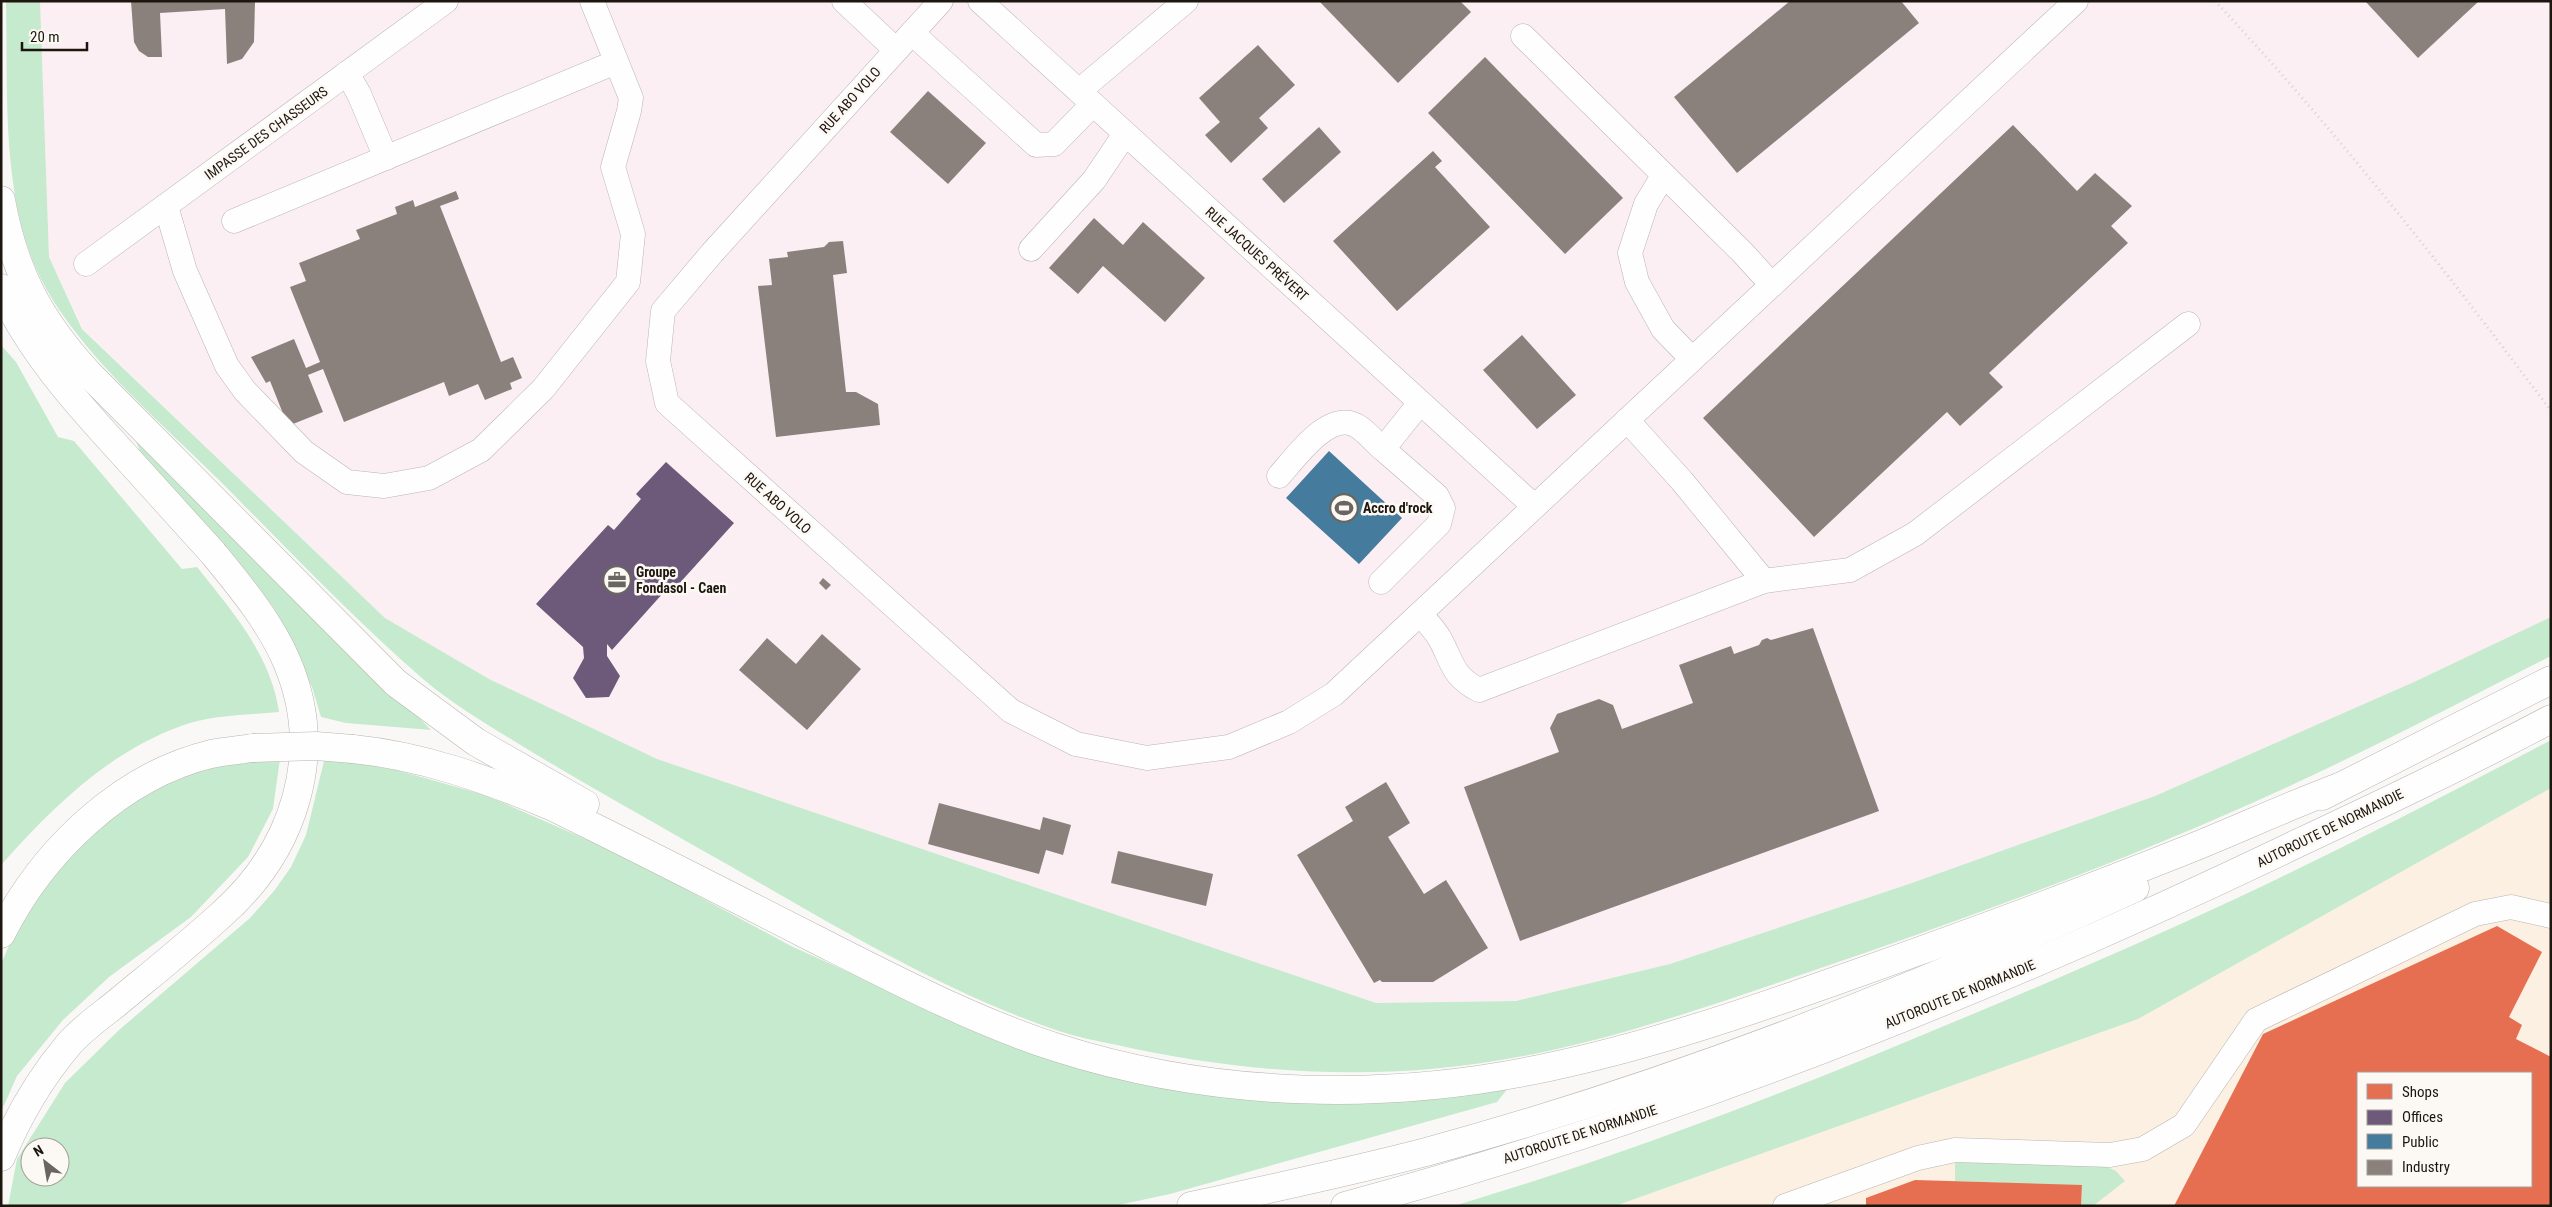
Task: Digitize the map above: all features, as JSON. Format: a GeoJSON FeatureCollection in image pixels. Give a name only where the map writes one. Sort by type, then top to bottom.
{"type":"FeatureCollection","features":[{"type":"Feature","properties":{"kind":"highway"},"geometry":{"type":"LineString","coordinates":[[1,200],[22,277],[42,315],[61,342],[88,372],[367,656],[431,710],[476,742],[601,813],[651,855]]}},
{"type":"Feature","properties":{"kind":"highway"},"geometry":{"type":"LineString","coordinates":[[1,288],[41,357],[67,391],[213,553],[232,576],[272,634],[287,661],[296,688],[302,717],[304,749],[292,812],[280,843],[265,869],[253,885],[223,914],[70,1042],[24,1110],[1,1157]]}},
{"type":"Feature","properties":{"kind":"highway"},"geometry":{"type":"LineString","coordinates":[[1191,1206],[1426,1152],[1573,1108],[1721,1058],[1869,1002],[2016,943],[2282,819],[2339,786],[2551,680]]}},
{"type":"Feature","properties":{"kind":"highway","name":"AUTOROUTE DE NORMANDIE"},"geometry":{"type":"LineString","coordinates":[[1345,1206],[1565,1140],[1726,1085],[1999,979],[2200,891],[2551,719]]}},
{"type":"Feature","properties":{"kind":"highway"},"geometry":{"type":"LineString","coordinates":[[1,934],[20,899],[41,870],[79,829],[109,805],[146,782],[179,765],[212,754],[253,748],[316,746],[353,749],[398,754],[492,781],[551,806],[946,1003],[1062,1049],[1127,1067],[1240,1086],[1293,1089],[1388,1088],[1453,1083],[1548,1068],[1687,1032],[1900,958],[2038,907],[2193,847],[2277,810],[2339,786]]}},
{"type":"Feature","properties":{"kind":"street","name":"IMPASSE DES CHASSEURS"},"geometry":{"type":"LineString","coordinates":[[86,264],[446,1]]}},
{"type":"Feature","properties":{"kind":"street"},"geometry":{"type":"LineString","coordinates":[[166,206],[185,271],[228,366],[245,391],[304,452],[347,482],[384,486],[429,478],[481,450],[522,410],[543,389],[628,282],[633,234],[613,168],[629,112],[631,98],[592,1]]}},
{"type":"Feature","properties":{"kind":"street"},"geometry":{"type":"LineString","coordinates":[[844,1],[896,50]]}},
{"type":"Feature","properties":{"kind":"street","name":"RUE ABO VOLO"},"geometry":{"type":"LineString","coordinates":[[941,1],[712,253],[663,311],[658,361],[667,403],[1010,712],[1076,744],[1146,758],[1229,747],[1289,722],[1334,694],[2076,1]]}},
{"type":"Feature","properties":{"kind":"street","name":"RUE JACQUES PRÉVERT"},"geometry":{"type":"LineString","coordinates":[[980,1],[1534,506]]}},
{"type":"Feature","properties":{"kind":"street"},"geometry":{"type":"LineString","coordinates":[[912,33],[1036,145],[1054,144],[1086,98],[1186,1]]}},
{"type":"Feature","properties":{"kind":"street"},"geometry":{"type":"LineString","coordinates":[[1523,36],[1743,253],[1772,285]]}},
{"type":"Feature","properties":{"kind":"street"},"geometry":{"type":"LineString","coordinates":[[234,221],[616,62]]}},
{"type":"Feature","properties":{"kind":"street"},"geometry":{"type":"LineString","coordinates":[[347,73],[360,94],[386,158]]}},
{"type":"Feature","properties":{"kind":"street"},"geometry":{"type":"LineString","coordinates":[[1031,249],[1094,180],[1125,134]]}},
{"type":"Feature","properties":{"kind":"street"},"geometry":{"type":"LineString","coordinates":[[1663,176],[1646,204],[1630,253],[1637,282],[1663,329],[1692,359]]}},
{"type":"Feature","properties":{"kind":"street"},"geometry":{"type":"LineString","coordinates":[[1420,614],[1439,637],[1454,671],[1464,682],[1479,690],[1764,581],[1850,570],[1915,534],[2188,324]]}},
{"type":"Feature","properties":{"kind":"street"},"geometry":{"type":"LineString","coordinates":[[1383,449],[1420,403]]}},
{"type":"Feature","properties":{"kind":"street"},"geometry":{"type":"LineString","coordinates":[[1627,420],[1682,481],[1764,581]]}},
{"type":"Feature","properties":{"kind":"street"},"geometry":{"type":"LineString","coordinates":[[1278,476],[1323,429],[1340,422],[1355,424],[1437,496],[1443,508],[1439,524],[1381,582]]}},
{"type":"Feature","properties":{"kind":"street"},"geometry":{"type":"LineString","coordinates":[[1785,1206],[1821,1200],[1918,1158],[1955,1150],[2110,1155],[2144,1149],[2184,1125],[2256,1020],[2475,914],[2511,907],[2551,916]]}},
{"type":"Feature","properties":{"kind":"path"},"geometry":{"type":"LineString","coordinates":[[2215,1],[2288,81],[2373,181],[2461,292],[2551,412]]}},
{"type":"Feature","properties":{"kind":"shaded area"},"geometry":{"type":"Polygon","coordinates":[[[40,1],[2551,1],[2551,617],[2414,682],[2155,796],[1909,884],[1670,964],[1516,1001],[1376,1003],[657,759],[489,679],[385,618],[83,329],[49,257],[40,1]]]}},
{"type":"Feature","properties":{"kind":"shaded area"},"geometry":{"type":"Polygon","coordinates":[[[2551,788],[2551,1206],[1615,1206],[2138,1019],[2551,788]]]}},
{"type":"Feature","properties":{"kind":"green space"},"geometry":{"type":"Polygon","coordinates":[[[6,1],[40,1],[49,257],[82,329],[385,618],[489,679],[657,759],[1376,1003],[1516,1001],[1670,964],[1909,884],[2155,796],[2414,682],[2551,617],[2551,656],[2311,776],[2189,831],[2064,881],[1938,927],[1765,987],[1624,1032],[1528,1055],[1480,1063],[1431,1069],[1352,1072],[1273,1069],[1195,1060],[1079,1037],[1008,1012],[961,992],[915,969],[558,768],[444,696],[396,655],[344,606],[117,380],[69,324],[50,295],[35,266],[24,235],[16,203],[11,170],[8,136],[6,1]]]}},
{"type":"Feature","properties":{"kind":"green space"},"geometry":{"type":"Polygon","coordinates":[[[1,345],[16,362],[58,437],[74,441],[182,569],[197,567],[236,617],[268,671],[275,691],[279,712],[229,716],[193,722],[154,737],[129,751],[82,784],[40,823],[1,865],[1,345]]]}},
{"type":"Feature","properties":{"kind":"green space"},"geometry":{"type":"Polygon","coordinates":[[[134,437],[431,730],[346,723],[321,717],[312,687],[274,608],[245,570],[142,455],[134,437]]]}},
{"type":"Feature","properties":{"kind":"green space"},"geometry":{"type":"Polygon","coordinates":[[[2551,740],[2551,788],[2138,1019],[1615,1206],[1454,1206],[1516,1187],[1701,1123],[1823,1076],[2017,996],[2275,880],[2551,740]]]}},
{"type":"Feature","properties":{"kind":"green space"},"geometry":{"type":"Polygon","coordinates":[[[230,759],[280,759],[273,809],[248,857],[191,917],[109,977],[63,1020],[17,1076],[1,1112],[1,964],[27,904],[83,842],[133,801],[170,779],[230,759]]]}},
{"type":"Feature","properties":{"kind":"green space"},"geometry":{"type":"Polygon","coordinates":[[[324,761],[368,762],[485,795],[624,856],[791,946],[893,992],[1097,1070],[1509,1087],[1497,1102],[1170,1194],[1114,1206],[8,1206],[17,1159],[20,1154],[20,1187],[70,1187],[70,1137],[31,1137],[65,1083],[119,1030],[250,918],[274,891],[291,867],[306,835],[324,761]]]}},
{"type":"Feature","properties":{"kind":"green space"},"geometry":{"type":"Polygon","coordinates":[[[1955,1161],[2103,1165],[2116,1171],[2125,1181],[2093,1206],[2081,1206],[2082,1186],[1955,1181],[1955,1161]]]}},
{"type":"Feature","properties":{"kind":"building: Shops"},"geometry":{"type":"Polygon","coordinates":[[[2497,926],[2542,952],[2509,1017],[2522,1025],[2516,1039],[2551,1057],[2551,1206],[2174,1206],[2263,1034],[2497,926]]]}},
{"type":"Feature","properties":{"kind":"building: Shops"},"geometry":{"type":"Polygon","coordinates":[[[1915,1180],[2082,1185],[2081,1206],[1866,1206],[1866,1198],[1915,1180]]]}},
{"type":"Feature","properties":{"kind":"building: Offices","name":"Groupe Fondasol - Caen"},"geometry":{"type":"Polygon","coordinates":[[[666,462],[734,523],[677,586],[673,582],[612,650],[607,644],[607,656],[620,676],[609,697],[586,698],[573,678],[584,658],[583,647],[536,604],[608,525],[614,530],[641,499],[636,494],[666,462]]]}},
{"type":"Feature","properties":{"kind":"building: Public","name":"Accro d'rock"},"geometry":{"type":"Polygon","coordinates":[[[1329,451],[1402,518],[1359,564],[1286,498],[1329,451]]]}},
{"type":"Feature","properties":{"kind":"building: Industry"},"geometry":{"type":"Polygon","coordinates":[[[131,1],[255,1],[254,42],[242,59],[227,64],[225,9],[160,13],[162,57],[148,57],[139,51],[134,42],[131,1]]]}},
{"type":"Feature","properties":{"kind":"building: Industry"},"geometry":{"type":"Polygon","coordinates":[[[1319,1],[1460,1],[1471,12],[1398,83],[1319,1]]]}},
{"type":"Feature","properties":{"kind":"building: Industry"},"geometry":{"type":"Polygon","coordinates":[[[1790,1],[1901,1],[1919,23],[1737,173],[1674,97],[1790,1]]]}},
{"type":"Feature","properties":{"kind":"building: Industry"},"geometry":{"type":"Polygon","coordinates":[[[2365,1],[2479,1],[2418,58],[2365,1]]]}},
{"type":"Feature","properties":{"kind":"building: Industry"},"geometry":{"type":"Polygon","coordinates":[[[1258,45],[1295,85],[1259,118],[1268,128],[1231,163],[1205,135],[1220,122],[1199,98],[1258,45]]]}},
{"type":"Feature","properties":{"kind":"building: Industry"},"geometry":{"type":"Polygon","coordinates":[[[1485,57],[1623,198],[1565,254],[1428,113],[1485,57]]]}},
{"type":"Feature","properties":{"kind":"building: Industry"},"geometry":{"type":"Polygon","coordinates":[[[928,91],[986,143],[948,184],[890,132],[928,91]]]}},
{"type":"Feature","properties":{"kind":"building: Industry"},"geometry":{"type":"Polygon","coordinates":[[[2013,125],[2077,191],[2095,173],[2132,206],[2111,226],[2128,243],[1989,373],[2003,387],[1960,426],[1947,412],[1814,537],[1703,418],[2013,125]]]}},
{"type":"Feature","properties":{"kind":"building: Industry"},"geometry":{"type":"Polygon","coordinates":[[[1319,127],[1341,152],[1284,203],[1262,179],[1319,127]]]}},
{"type":"Feature","properties":{"kind":"building: Industry"},"geometry":{"type":"Polygon","coordinates":[[[1433,151],[1442,161],[1435,167],[1490,227],[1397,311],[1333,241],[1433,151]]]}},
{"type":"Feature","properties":{"kind":"building: Industry"},"geometry":{"type":"Polygon","coordinates":[[[456,191],[459,199],[440,206],[501,362],[513,357],[522,378],[510,383],[512,389],[485,400],[478,384],[449,396],[444,382],[344,422],[323,369],[308,375],[323,412],[288,426],[270,381],[266,383],[251,357],[294,339],[306,368],[320,362],[290,287],[306,281],[299,263],[360,239],[356,230],[397,214],[395,207],[413,200],[415,207],[456,191]]]}},
{"type":"Feature","properties":{"kind":"building: Industry"},"geometry":{"type":"Polygon","coordinates":[[[1094,218],[1123,245],[1143,222],[1205,278],[1165,322],[1103,266],[1078,294],[1049,268],[1094,218]]]}},
{"type":"Feature","properties":{"kind":"building: Industry"},"geometry":{"type":"Polygon","coordinates":[[[843,241],[847,273],[833,275],[846,392],[856,392],[878,404],[880,425],[776,437],[758,286],[772,285],[769,259],[788,257],[787,252],[824,247],[829,242],[843,241]]]}},
{"type":"Feature","properties":{"kind":"building: Industry"},"geometry":{"type":"Polygon","coordinates":[[[1522,335],[1576,395],[1537,429],[1483,370],[1522,335]]]}},
{"type":"Feature","properties":{"kind":"building: Industry"},"geometry":{"type":"Polygon","coordinates":[[[823,578],[831,585],[826,590],[819,583],[823,578]]]}},
{"type":"Feature","properties":{"kind":"building: Industry"},"geometry":{"type":"Polygon","coordinates":[[[1813,628],[1879,811],[1520,941],[1464,787],[1559,752],[1550,728],[1557,714],[1599,699],[1613,705],[1622,729],[1693,703],[1679,665],[1731,646],[1734,654],[1759,645],[1762,640],[1767,638],[1771,640],[1813,628]]]}},
{"type":"Feature","properties":{"kind":"building: Industry"},"geometry":{"type":"Polygon","coordinates":[[[822,634],[861,669],[807,730],[739,670],[767,638],[796,664],[822,634]]]}},
{"type":"Feature","properties":{"kind":"building: Industry"},"geometry":{"type":"Polygon","coordinates":[[[1386,782],[1410,823],[1388,837],[1424,894],[1446,880],[1488,948],[1433,982],[1382,982],[1380,980],[1374,983],[1297,855],[1353,821],[1345,807],[1386,782]]]}},
{"type":"Feature","properties":{"kind":"building: Industry"},"geometry":{"type":"Polygon","coordinates":[[[939,803],[1040,830],[1043,817],[1071,825],[1063,855],[1046,850],[1039,874],[928,844],[939,803]]]}},
{"type":"Feature","properties":{"kind":"building: Industry"},"geometry":{"type":"Polygon","coordinates":[[[1118,851],[1213,874],[1206,906],[1111,883],[1118,851]]]}},
{"type":"Feature","properties":{"kind":"place","name":"Accro d'rock"},"geometry":{"type":"Point","coordinates":[1344,508]}},
{"type":"Feature","properties":{"kind":"place","name":"Groupe Fondasol - Caen"},"geometry":{"type":"Point","coordinates":[617,580]}}]}
